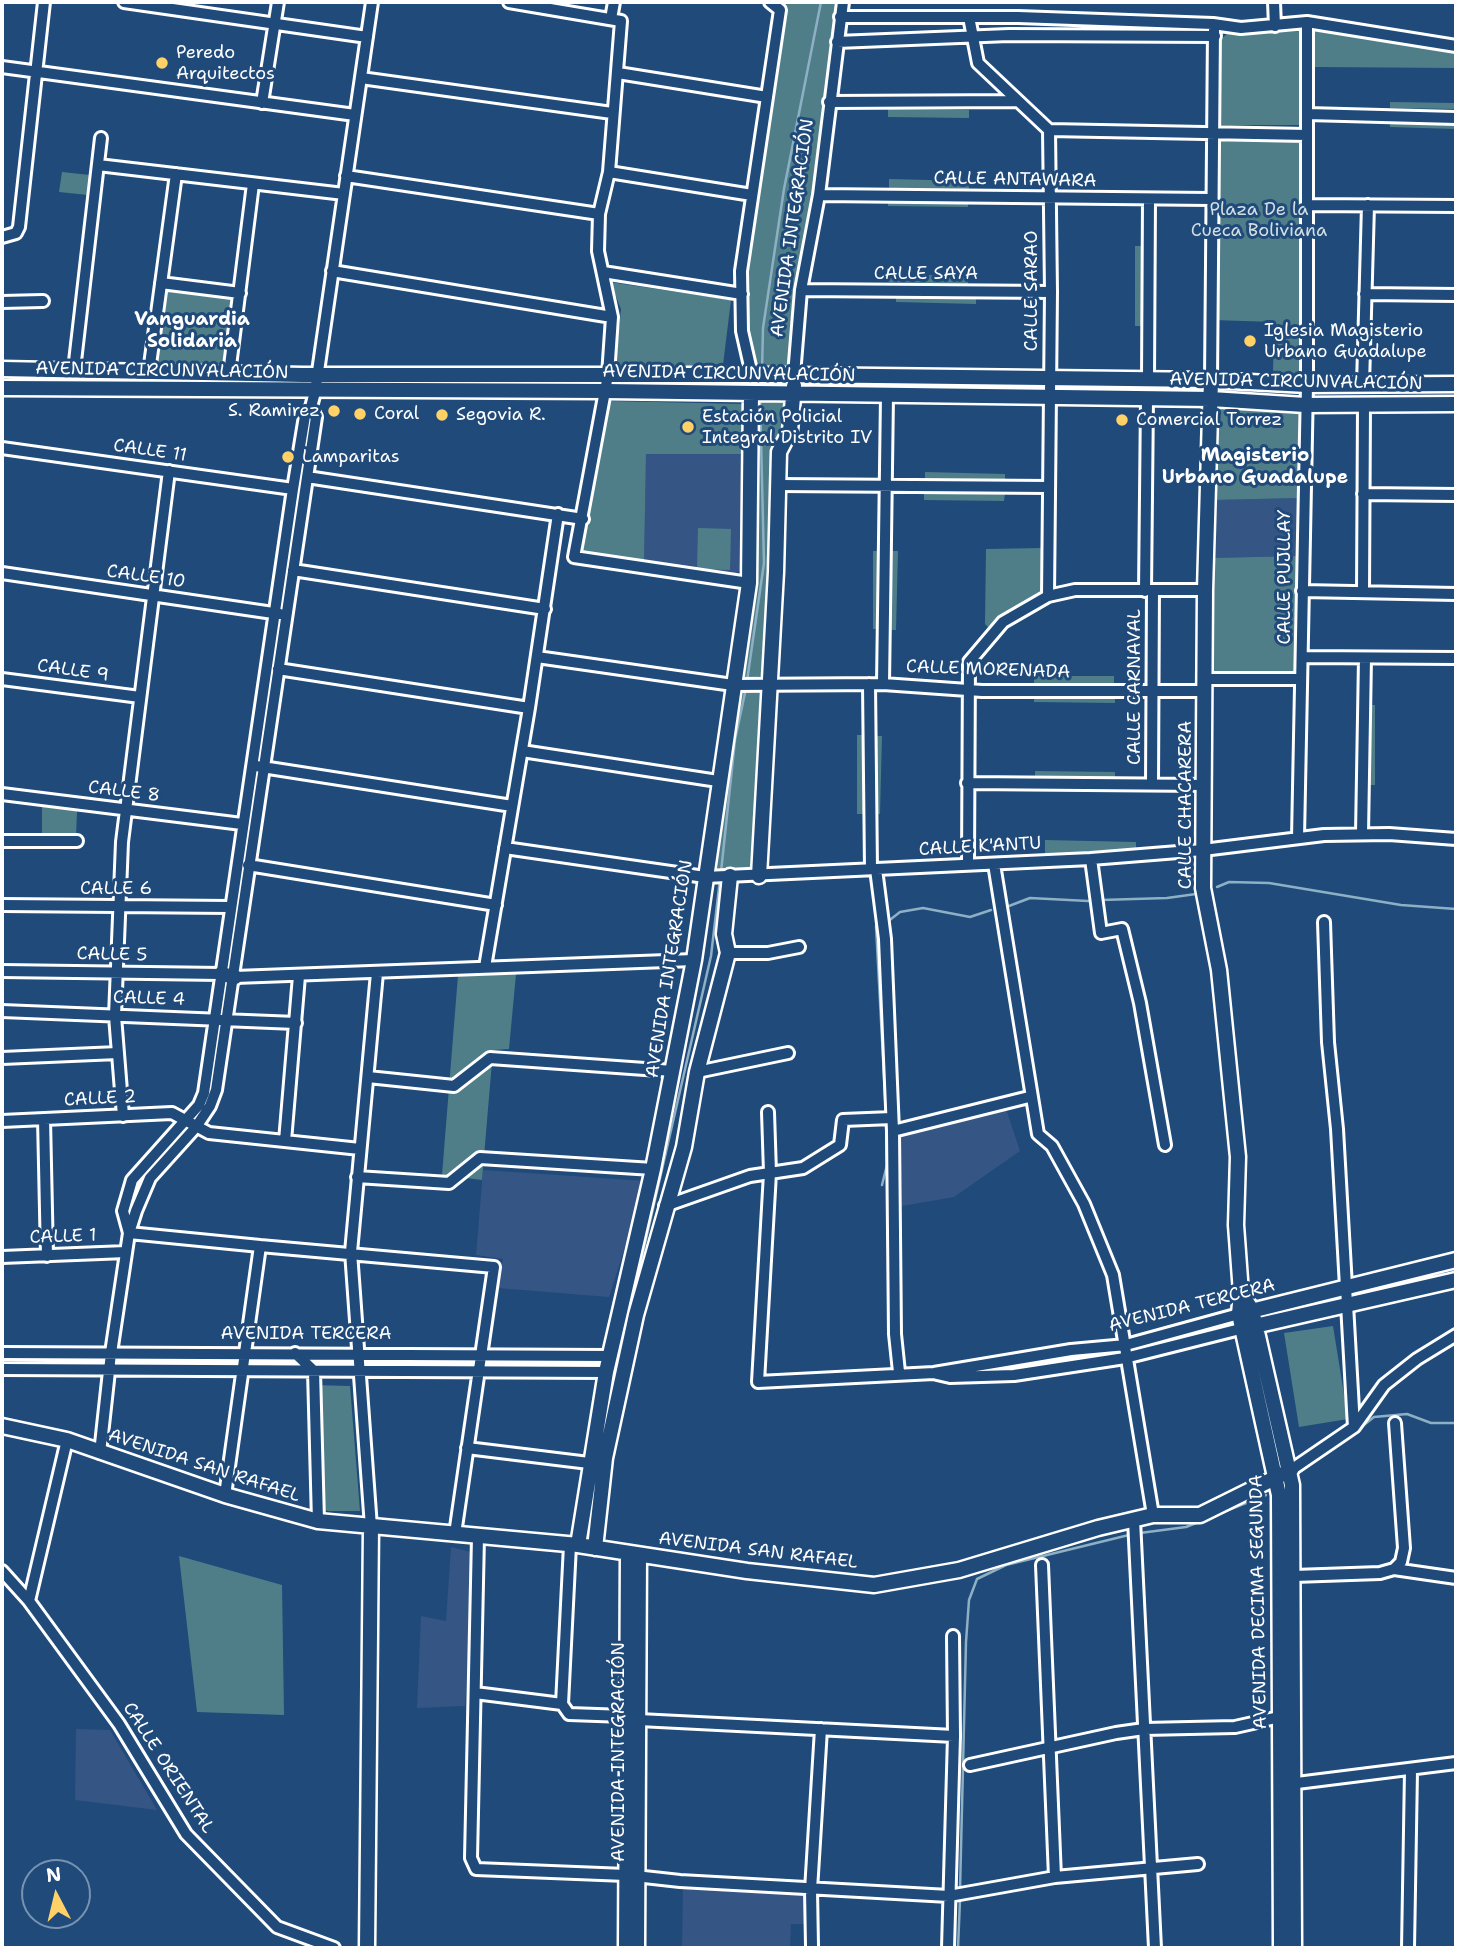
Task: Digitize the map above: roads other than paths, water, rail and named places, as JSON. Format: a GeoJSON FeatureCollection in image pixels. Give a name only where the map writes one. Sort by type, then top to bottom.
{"type":"FeatureCollection","features":[{"type":"Feature","properties":{"kind":"street"},"geometry":{"type":"LineString","coordinates":[[2,237],[16,233],[19,227],[44,2]]}},
{"type":"Feature","properties":{"kind":"street"},"geometry":{"type":"LineString","coordinates":[[124,2],[367,37]]}},
{"type":"Feature","properties":{"kind":"street"},"geometry":{"type":"LineString","coordinates":[[262,103],[278,2]]}},
{"type":"Feature","properties":{"kind":"street"},"geometry":{"type":"LineString","coordinates":[[100,1453],[111,1353],[129,1233],[150,1178],[196,1127],[216,1090],[227,1020],[230,906],[242,824],[278,669],[293,489],[305,416],[315,392],[372,2]]}},
{"type":"Feature","properties":{"kind":"street"},"geometry":{"type":"LineString","coordinates":[[509,2],[621,21],[609,172],[599,214],[598,251],[612,317],[608,375],[574,557],[749,583]]}},
{"type":"Feature","properties":{"kind":"street"},"geometry":{"type":"LineString","coordinates":[[611,19],[614,2]]}},
{"type":"Feature","properties":{"kind":"street"},"geometry":{"type":"LineString","coordinates":[[758,375],[742,331],[741,271],[780,10],[770,2]]}},
{"type":"Feature","properties":{"kind":"street","name":"AVENIDA INTEGRACIÓN"},"geometry":{"type":"LineString","coordinates":[[759,876],[779,452],[790,431],[801,290],[819,195],[843,2]]}},
{"type":"Feature","properties":{"kind":"street"},"geometry":{"type":"LineString","coordinates":[[1275,2],[1275,26]]}},
{"type":"Feature","properties":{"kind":"street"},"geometry":{"type":"LineString","coordinates":[[840,17],[969,17],[1214,30]]}},
{"type":"Feature","properties":{"kind":"street"},"geometry":{"type":"LineString","coordinates":[[969,17],[978,64],[1049,130],[1307,135]]}},
{"type":"Feature","properties":{"kind":"street"},"geometry":{"type":"LineString","coordinates":[[837,42],[1214,30],[1307,22],[1456,46]]}},
{"type":"Feature","properties":{"kind":"street","name":"CALLE PUJLLAY"},"geometry":{"type":"LineString","coordinates":[[1298,838],[1307,385],[1307,22]]}},
{"type":"Feature","properties":{"kind":"street"},"geometry":{"type":"LineString","coordinates":[[1211,380],[1210,199],[1214,30]]}},
{"type":"Feature","properties":{"kind":"street"},"geometry":{"type":"LineString","coordinates":[[2,67],[355,115]]}},
{"type":"Feature","properties":{"kind":"street"},"geometry":{"type":"LineString","coordinates":[[618,73],[767,97]]}},
{"type":"Feature","properties":{"kind":"street"},"geometry":{"type":"LineString","coordinates":[[361,78],[612,113]]}},
{"type":"Feature","properties":{"kind":"street"},"geometry":{"type":"LineString","coordinates":[[829,102],[1018,101]]}},
{"type":"Feature","properties":{"kind":"street"},"geometry":{"type":"LineString","coordinates":[[1307,114],[1456,118]]}},
{"type":"Feature","properties":{"kind":"street","name":"CALLE SARAO"},"geometry":{"type":"LineString","coordinates":[[1048,596],[1051,292],[1049,130]]}},
{"type":"Feature","properties":{"kind":"street"},"geometry":{"type":"LineString","coordinates":[[74,370],[102,138]]}},
{"type":"Feature","properties":{"kind":"street"},"geometry":{"type":"LineString","coordinates":[[98,165],[344,194]]}},
{"type":"Feature","properties":{"kind":"street"},"geometry":{"type":"LineString","coordinates":[[609,172],[752,195]]}},
{"type":"Feature","properties":{"kind":"street"},"geometry":{"type":"LineString","coordinates":[[149,372],[176,174]]}},
{"type":"Feature","properties":{"kind":"street"},"geometry":{"type":"LineString","coordinates":[[346,176],[599,214]]}},
{"type":"Feature","properties":{"kind":"street"},"geometry":{"type":"LineString","coordinates":[[229,373],[253,184]]}},
{"type":"Feature","properties":{"kind":"street","name":"CALLE ANTAWARA"},"geometry":{"type":"LineString","coordinates":[[819,195],[1210,199]]}},
{"type":"Feature","properties":{"kind":"street"},"geometry":{"type":"LineString","coordinates":[[1148,379],[1149,199]]}},
{"type":"Feature","properties":{"kind":"street"},"geometry":{"type":"LineString","coordinates":[[1307,205],[1456,206]]}},
{"type":"Feature","properties":{"kind":"street"},"geometry":{"type":"LineString","coordinates":[[1363,385],[1368,205]]}},
{"type":"Feature","properties":{"kind":"street"},"geometry":{"type":"LineString","coordinates":[[332,271],[612,317]]}},
{"type":"Feature","properties":{"kind":"street"},"geometry":{"type":"LineString","coordinates":[[603,272],[742,294]]}},
{"type":"Feature","properties":{"kind":"street"},"geometry":{"type":"LineString","coordinates":[[161,283],[240,293]]}},
{"type":"Feature","properties":{"kind":"street","name":"CALLE SAYA"},"geometry":{"type":"LineString","coordinates":[[801,290],[1051,292]]}},
{"type":"Feature","properties":{"kind":"street"},"geometry":{"type":"LineString","coordinates":[[1365,294],[1456,295]]}},
{"type":"Feature","properties":{"kind":"street"},"geometry":{"type":"LineString","coordinates":[[2,302],[43,301]]}},
{"type":"Feature","properties":{"kind":"street","name":"AVENIDA CIRCUNVALACIÓN"},"geometry":{"type":"LineString","coordinates":[[2,369],[316,375],[793,375],[1211,380],[1307,385],[1456,384]]}},
{"type":"Feature","properties":{"kind":"street","name":"CALLE CHACARERA"},"geometry":{"type":"LineString","coordinates":[[1211,380],[1205,590],[1203,888],[1219,970],[1238,1157],[1236,1245],[1241,1293]]}},
{"type":"Feature","properties":{"kind":"street","name":"AVENIDA CIRCUNVALACIÓN"},"geometry":{"type":"LineString","coordinates":[[2,388],[315,392],[605,391],[1211,399],[1364,406],[1456,404]]}},
{"type":"Feature","properties":{"kind":"street","name":"AVENIDA INTEGRACIÓN"},"geometry":{"type":"LineString","coordinates":[[595,1548],[608,1445],[636,1315],[684,1147],[697,1072],[728,953],[719,877],[718,781],[749,583],[758,394]]}},
{"type":"Feature","properties":{"kind":"street"},"geometry":{"type":"LineString","coordinates":[[883,684],[887,396]]}},
{"type":"Feature","properties":{"kind":"street","name":"CALLE CARNAVAL"},"geometry":{"type":"LineString","coordinates":[[1147,399],[1152,784]]}},
{"type":"Feature","properties":{"kind":"street"},"geometry":{"type":"LineString","coordinates":[[1363,592],[1364,406]]}},
{"type":"Feature","properties":{"kind":"street"},"geometry":{"type":"LineString","coordinates":[[129,1233],[123,1211],[132,1180],[186,1119],[204,1093],[215,1020],[228,975],[248,864],[257,766],[281,614],[293,570],[316,417],[311,407]]}},
{"type":"Feature","properties":{"kind":"street","name":"CALLE 11"},"geometry":{"type":"LineString","coordinates":[[2,448],[293,489]]}},
{"type":"Feature","properties":{"kind":"street"},"geometry":{"type":"LineString","coordinates":[[123,1116],[116,1016],[122,842],[169,471]]}},
{"type":"Feature","properties":{"kind":"street"},"geometry":{"type":"LineString","coordinates":[[307,477],[583,519]]}},
{"type":"Feature","properties":{"kind":"street"},"geometry":{"type":"LineString","coordinates":[[778,485],[1049,487]]}},
{"type":"Feature","properties":{"kind":"street"},"geometry":{"type":"LineString","coordinates":[[1363,494],[1456,495]]}},
{"type":"Feature","properties":{"kind":"street"},"geometry":{"type":"LineString","coordinates":[[485,967],[545,609],[558,514]]}},
{"type":"Feature","properties":{"kind":"street"},"geometry":{"type":"LineString","coordinates":[[293,570],[545,609]]}},
{"type":"Feature","properties":{"kind":"street","name":"CALLE 10"},"geometry":{"type":"LineString","coordinates":[[2,573],[281,614]]}},
{"type":"Feature","properties":{"kind":"street"},"geometry":{"type":"LineString","coordinates":[[968,864],[967,688],[970,662],[1003,622],[1048,596],[1075,590],[1205,590]]}},
{"type":"Feature","properties":{"kind":"street"},"geometry":{"type":"LineString","coordinates":[[1302,591],[1456,594]]}},
{"type":"Feature","properties":{"kind":"street","name":"CALLE MORENADA"},"geometry":{"type":"LineString","coordinates":[[537,657],[733,685],[883,684],[982,691],[1152,691],[1301,679]]}},
{"type":"Feature","properties":{"kind":"street"},"geometry":{"type":"LineString","coordinates":[[1302,657],[1456,659]]}},
{"type":"Feature","properties":{"kind":"street"},"geometry":{"type":"LineString","coordinates":[[1362,834],[1365,658]]}},
{"type":"Feature","properties":{"kind":"street"},"geometry":{"type":"LineString","coordinates":[[278,669],[529,708]]}},
{"type":"Feature","properties":{"kind":"street","name":"CALLE 9"},"geometry":{"type":"LineString","coordinates":[[2,679],[140,698]]}},
{"type":"Feature","properties":{"kind":"street"},"geometry":{"type":"LineString","coordinates":[[869,684],[874,869],[885,939],[893,1131],[895,1334],[899,1372]]}},
{"type":"Feature","properties":{"kind":"street"},"geometry":{"type":"LineString","coordinates":[[522,751],[718,781]]}},
{"type":"Feature","properties":{"kind":"street"},"geometry":{"type":"LineString","coordinates":[[257,766],[512,806]]}},
{"type":"Feature","properties":{"kind":"street"},"geometry":{"type":"LineString","coordinates":[[967,783],[1205,785]]}},
{"type":"Feature","properties":{"kind":"street","name":"CALLE 8"},"geometry":{"type":"LineString","coordinates":[[2,794],[242,824]]}},
{"type":"Feature","properties":{"kind":"street","name":"CALLE K'ANTU"},"geometry":{"type":"LineString","coordinates":[[505,848],[719,877],[1091,859],[1362,834],[1456,839]]}},
{"type":"Feature","properties":{"kind":"street"},"geometry":{"type":"LineString","coordinates":[[2,841],[78,841]]}},
{"type":"Feature","properties":{"kind":"street"},"geometry":{"type":"LineString","coordinates":[[1091,859],[1101,933],[1122,929],[1140,1003],[1165,1145]]}},
{"type":"Feature","properties":{"kind":"street"},"geometry":{"type":"LineString","coordinates":[[248,864],[496,905]]}},
{"type":"Feature","properties":{"kind":"street"},"geometry":{"type":"LineString","coordinates":[[994,864],[1029,1097],[1038,1134],[1052,1146],[1084,1204],[1113,1275],[1153,1515]]}},
{"type":"Feature","properties":{"kind":"street","name":"AVENIDA INTEGRACIÓN"},"geometry":{"type":"LineString","coordinates":[[574,1545],[609,1356],[653,1169],[694,960],[719,877]]}},
{"type":"Feature","properties":{"kind":"street","name":"CALLE 6"},"geometry":{"type":"LineString","coordinates":[[2,905],[230,906]]}},
{"type":"Feature","properties":{"kind":"street"},"geometry":{"type":"LineString","coordinates":[[1324,922],[1328,1042],[1347,1287],[1354,1427]]}},
{"type":"Feature","properties":{"kind":"street"},"geometry":{"type":"LineString","coordinates":[[728,953],[768,953],[799,947]]}},
{"type":"Feature","properties":{"kind":"street","name":"CALLE 5"},"geometry":{"type":"LineString","coordinates":[[2,971],[299,976],[694,960]]}},
{"type":"Feature","properties":{"kind":"street"},"geometry":{"type":"LineString","coordinates":[[367,1948],[371,1527],[351,1252],[377,973]]}},
{"type":"Feature","properties":{"kind":"street"},"geometry":{"type":"LineString","coordinates":[[285,1141],[299,976]]}},
{"type":"Feature","properties":{"kind":"street","name":"CALLE 4"},"geometry":{"type":"LineString","coordinates":[[2,1011],[296,1023]]}},
{"type":"Feature","properties":{"kind":"street"},"geometry":{"type":"LineString","coordinates":[[2,1058],[118,1053]]}},
{"type":"Feature","properties":{"kind":"street"},"geometry":{"type":"LineString","coordinates":[[697,1072],[788,1053]]}},
{"type":"Feature","properties":{"kind":"street"},"geometry":{"type":"LineString","coordinates":[[368,1077],[454,1086],[490,1058],[673,1071]]}},
{"type":"Feature","properties":{"kind":"street"},"geometry":{"type":"LineString","coordinates":[[893,1131],[1029,1097]]}},
{"type":"Feature","properties":{"kind":"street"},"geometry":{"type":"LineString","coordinates":[[768,1112],[770,1172]]}},
{"type":"Feature","properties":{"kind":"street","name":"CALLE 2"},"geometry":{"type":"LineString","coordinates":[[2,1121],[172,1113],[186,1119]]}},
{"type":"Feature","properties":{"kind":"street"},"geometry":{"type":"LineString","coordinates":[[665,1206],[750,1176],[803,1167],[840,1145],[843,1120],[892,1118]]}},
{"type":"Feature","properties":{"kind":"street"},"geometry":{"type":"LineString","coordinates":[[44,1119],[47,1256]]}},
{"type":"Feature","properties":{"kind":"street"},"geometry":{"type":"LineString","coordinates":[[186,1119],[209,1133],[360,1149]]}},
{"type":"Feature","properties":{"kind":"street"},"geometry":{"type":"LineString","coordinates":[[357,1177],[449,1184],[480,1158],[653,1169]]}},
{"type":"Feature","properties":{"kind":"street","name":"AVENIDA TERCERA"},"geometry":{"type":"LineString","coordinates":[[770,1172],[758,1382],[899,1372],[934,1373],[1071,1350],[1126,1345],[1248,1320],[1348,1305],[1456,1280]]}},
{"type":"Feature","properties":{"kind":"street"},"geometry":{"type":"LineString","coordinates":[[129,1233],[494,1267],[455,1534]]}},
{"type":"Feature","properties":{"kind":"street"},"geometry":{"type":"LineString","coordinates":[[225,1495],[242,1370],[247,1354],[260,1246]]}},
{"type":"Feature","properties":{"kind":"street","name":"CALLE 1"},"geometry":{"type":"LineString","coordinates":[[2,1257],[126,1252]]}},
{"type":"Feature","properties":{"kind":"street","name":"AVENIDA TERCERA"},"geometry":{"type":"LineString","coordinates":[[934,1373],[950,1377],[1014,1375],[1125,1358],[1347,1287],[1456,1261]]}},
{"type":"Feature","properties":{"kind":"street","name":"AVENIDA DECIMA SEGUNDA"},"geometry":{"type":"LineString","coordinates":[[1241,1293],[1284,1474],[1294,1576],[1287,1715]]}},
{"type":"Feature","properties":{"kind":"street","name":"AVENIDA SAN RAFAEL"},"geometry":{"type":"LineString","coordinates":[[2,1426],[67,1440],[225,1495],[318,1521],[574,1545],[874,1585],[959,1570],[1153,1515],[1200,1515],[1284,1474],[1354,1427],[1384,1385],[1417,1359],[1456,1335]]}},
{"type":"Feature","properties":{"kind":"street","name":"AVENIDA TERCERA"},"geometry":{"type":"LineString","coordinates":[[2,1353],[609,1356]]}},
{"type":"Feature","properties":{"kind":"street"},"geometry":{"type":"LineString","coordinates":[[295,1353],[314,1371],[318,1521]]}},
{"type":"Feature","properties":{"kind":"street","name":"AVENIDA TERCERA"},"geometry":{"type":"LineString","coordinates":[[2,1369],[606,1372]]}},
{"type":"Feature","properties":{"kind":"street"},"geometry":{"type":"LineString","coordinates":[[1394,1569],[1401,1562],[1404,1548],[1395,1423]]}},
{"type":"Feature","properties":{"kind":"street"},"geometry":{"type":"LineString","coordinates":[[29,1601],[67,1440]]}},
{"type":"Feature","properties":{"kind":"street"},"geometry":{"type":"LineString","coordinates":[[467,1448],[589,1463]]}},
{"type":"Feature","properties":{"kind":"street","name":"AVENIDA DECIMA SEGUNDA"},"geometry":{"type":"LineString","coordinates":[[1284,1474],[1288,1785],[1294,1948]]}},
{"type":"Feature","properties":{"kind":"street"},"geometry":{"type":"LineString","coordinates":[[1134,1520],[1155,1948]]}},
{"type":"Feature","properties":{"kind":"street"},"geometry":{"type":"LineString","coordinates":[[478,1537],[471,1858],[475,1868],[632,1876],[811,1890],[949,1896],[1055,1877],[1198,1864]]}},
{"type":"Feature","properties":{"kind":"street"},"geometry":{"type":"LineString","coordinates":[[574,1545],[562,1704],[569,1714],[954,1736]]}},
{"type":"Feature","properties":{"kind":"street","name":"AVENIDA INTEGRACIÓN"},"geometry":{"type":"LineString","coordinates":[[633,1554],[632,1876],[637,1948]]}},
{"type":"Feature","properties":{"kind":"street"},"geometry":{"type":"LineString","coordinates":[[1042,1566],[1055,1877]]}},
{"type":"Feature","properties":{"kind":"street"},"geometry":{"type":"LineString","coordinates":[[1294,1576],[1380,1573],[1394,1569],[1456,1578]]}},
{"type":"Feature","properties":{"kind":"street","name":"CALLE ORIENTAL"},"geometry":{"type":"LineString","coordinates":[[2,1571],[29,1601],[119,1724],[186,1834],[277,1927],[334,1948]]}},
{"type":"Feature","properties":{"kind":"street"},"geometry":{"type":"LineString","coordinates":[[948,1948],[954,1736],[953,1636]]}},
{"type":"Feature","properties":{"kind":"street"},"geometry":{"type":"LineString","coordinates":[[475,1693],[562,1704]]}},
{"type":"Feature","properties":{"kind":"street"},"geometry":{"type":"LineString","coordinates":[[970,1765],[1051,1745],[1144,1729],[1235,1727],[1287,1715]]}},
{"type":"Feature","properties":{"kind":"street"},"geometry":{"type":"LineString","coordinates":[[812,1946],[811,1890],[821,1729]]}},
{"type":"Feature","properties":{"kind":"street"},"geometry":{"type":"LineString","coordinates":[[1288,1785],[1456,1763]]}},
{"type":"Feature","properties":{"kind":"street"},"geometry":{"type":"LineString","coordinates":[[1408,1948],[1411,1771]]}},
{"type":"Feature","properties":{"kind":"street","name":"AVENIDA DECIMA SEGUNDA"},"geometry":{"type":"LineString","coordinates":[[1281,1948],[1288,1785]]}},
{"type":"Feature","properties":{"kind":"street"},"geometry":{"type":"LineString","coordinates":[[626,1948],[632,1876]]}},
{"type":"Feature","properties":{"kind":"waterway"},"geometry":{"type":"LineString","coordinates":[[762,371],[763,328],[784,189],[821,2]]}},
{"type":"Feature","properties":{"kind":"waterway"},"geometry":{"type":"LineString","coordinates":[[747,681],[764,563],[760,399]]}},
{"type":"Feature","properties":{"kind":"waterway"},"geometry":{"type":"LineString","coordinates":[[721,872],[735,740],[746,688]]}},
{"type":"Feature","properties":{"kind":"waterway"},"geometry":{"type":"LineString","coordinates":[[607,1409],[711,956],[720,879]]}},
{"type":"Feature","properties":{"kind":"waterway"},"geometry":{"type":"LineString","coordinates":[[1217,887],[1229,882],[1269,883],[1401,905],[1456,909]]}},
{"type":"Feature","properties":{"kind":"waterway"},"geometry":{"type":"LineString","coordinates":[[1101,900],[1167,898],[1196,894]]}},
{"type":"Feature","properties":{"kind":"waterway"},"geometry":{"type":"LineString","coordinates":[[1009,906],[1030,898],[1088,901]]}},
{"type":"Feature","properties":{"kind":"waterway"},"geometry":{"type":"LineString","coordinates":[[886,923],[900,912],[923,908],[970,917],[991,910]]}},
{"type":"Feature","properties":{"kind":"waterway"},"geometry":{"type":"LineString","coordinates":[[879,925],[876,926],[886,1115]]}},
{"type":"Feature","properties":{"kind":"waterway"},"geometry":{"type":"LineString","coordinates":[[882,1185],[887,1165],[886,1122]]}},
{"type":"Feature","properties":{"kind":"waterway"},"geometry":{"type":"LineString","coordinates":[[1360,1428],[1374,1417],[1407,1414],[1431,1423],[1456,1423]]}},
{"type":"Feature","properties":{"kind":"waterway"},"geometry":{"type":"LineString","coordinates":[[1140,1533],[1186,1527],[1266,1495]]}},
{"type":"Feature","properties":{"kind":"waterway"},"geometry":{"type":"LineString","coordinates":[[589,1530],[593,1502]]}},
{"type":"Feature","properties":{"kind":"waterway"},"geometry":{"type":"LineString","coordinates":[[960,1890],[966,1642],[969,1600],[977,1579],[1006,1565],[1133,1534]]}},
{"type":"Feature","properties":{"kind":"waterway"},"geometry":{"type":"LineString","coordinates":[[958,1948],[960,1900]]}},
{"type":"Feature","properties":{"kind":"place","name":"Peredo Arquitectos"},"geometry":{"type":"Point","coordinates":[162,63]}},
{"type":"Feature","properties":{"kind":"place","name":"Iglesia Magisterio Urbano Guadalupe"},"geometry":{"type":"Point","coordinates":[1250,341]}},
{"type":"Feature","properties":{"kind":"place","name":"S. Ramirez"},"geometry":{"type":"Point","coordinates":[334,411]}},
{"type":"Feature","properties":{"kind":"place","name":"Coral"},"geometry":{"type":"Point","coordinates":[360,414]}},
{"type":"Feature","properties":{"kind":"place","name":"Segovia R."},"geometry":{"type":"Point","coordinates":[442,415]}},
{"type":"Feature","properties":{"kind":"place","name":"Comercial Torrez"},"geometry":{"type":"Point","coordinates":[1122,420]}},
{"type":"Feature","properties":{"kind":"place","name":"Estación Policial Integral Distrito IV"},"geometry":{"type":"Point","coordinates":[688,427]}},
{"type":"Feature","properties":{"kind":"place","name":"Lamparitas"},"geometry":{"type":"Point","coordinates":[288,457]}},
{"type":"Feature","properties":{"kind":"district","name":"Vanguardia Solidaria"},"geometry":{"type":"Point","coordinates":[192,331]}},
{"type":"Feature","properties":{"kind":"district","name":"Magisterio Urbano Guadalupe"},"geometry":{"type":"Point","coordinates":[1255,467]}},
{"type":"Feature","properties":{"kind":"park label","name":"Plaza De la Cueca Boliviana"},"geometry":{"type":"Point","coordinates":[1259,220]}}]}
